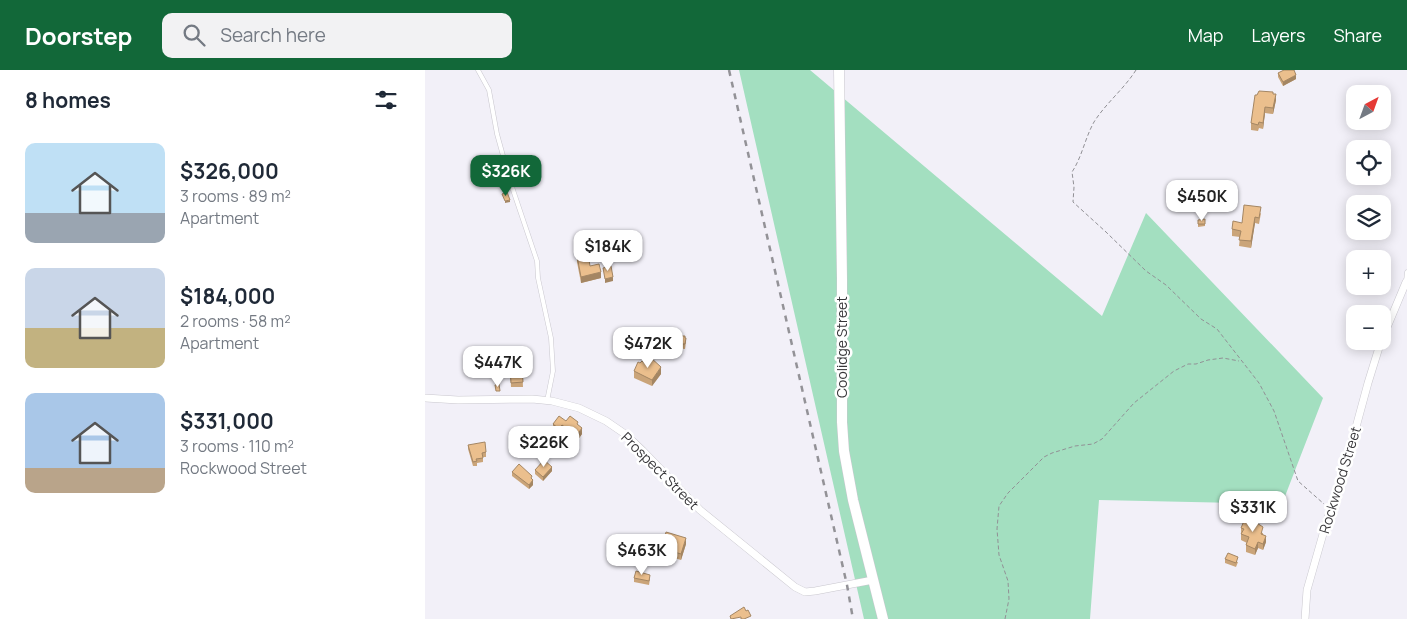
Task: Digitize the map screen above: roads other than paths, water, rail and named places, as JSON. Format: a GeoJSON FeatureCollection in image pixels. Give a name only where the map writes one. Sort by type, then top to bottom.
{"type":"FeatureCollection","features":[{"type":"Feature","properties":{"kind":"main road","name":"Coolidge Street"},"geometry":{"type":"LineString","coordinates":[[839,70],[843,435],[849,482],[883,619]]}},
{"type":"Feature","properties":{"kind":"street"},"geometry":{"type":"LineString","coordinates":[[1391,318],[1406,282]]}},
{"type":"Feature","properties":{"kind":"street","name":"Rockwood Street"},"geometry":{"type":"LineString","coordinates":[[1305,619],[1307,590],[1331,509],[1343,476],[1378,350]]}},
{"type":"Feature","properties":{"kind":"street","name":"Prospect Street"},"geometry":{"type":"LineString","coordinates":[[425,398],[547,401],[579,408],[606,421],[625,434],[643,450],[700,510],[795,587],[805,592],[873,580]]}},
{"type":"Feature","properties":{"kind":"lane"},"geometry":{"type":"LineString","coordinates":[[478,70],[489,90],[497,134],[507,171],[537,261],[538,278],[551,338],[553,371],[547,401]]}},
{"type":"Feature","properties":{"kind":"lane"},"geometry":{"type":"LineString","coordinates":[[1406,282],[1407,272]]}},
{"type":"Feature","properties":{"kind":"railway"},"geometry":{"type":"LineString","coordinates":[[729,70],[847,585],[853,619]]}}]}
